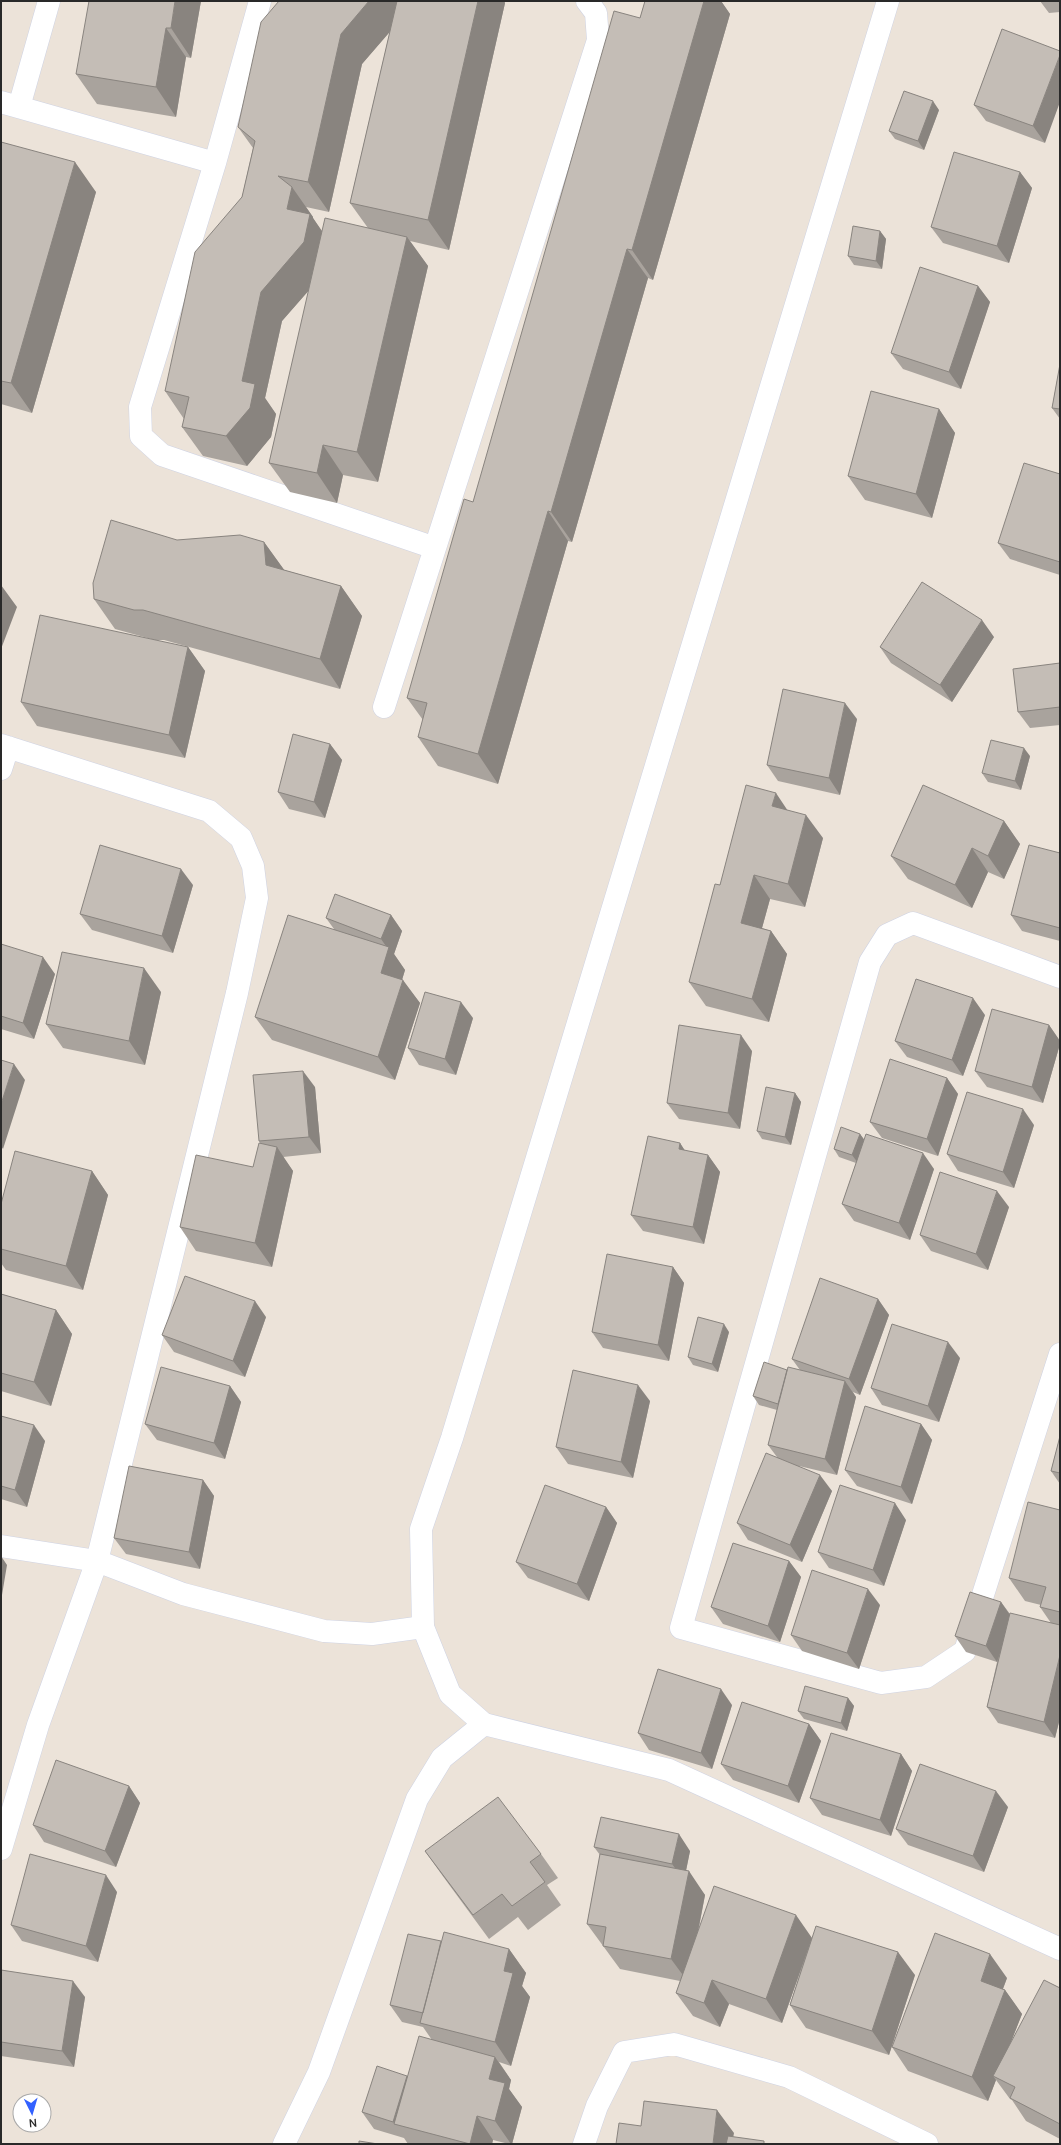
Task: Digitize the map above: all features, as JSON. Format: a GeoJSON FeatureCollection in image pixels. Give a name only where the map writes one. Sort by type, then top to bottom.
{"type":"FeatureCollection","features":[{"type":"Feature","properties":{"kind":"street"},"geometry":{"type":"LineString","coordinates":[[49,1],[10,105],[215,163]]}},
{"type":"Feature","properties":{"kind":"street"},"geometry":{"type":"LineString","coordinates":[[260,1],[215,163],[140,407],[140,436],[162,455],[435,548]]}},
{"type":"Feature","properties":{"kind":"street"},"geometry":{"type":"LineString","coordinates":[[384,707],[598,40],[596,13],[587,1]]}},
{"type":"Feature","properties":{"kind":"street"},"geometry":{"type":"LineString","coordinates":[[888,1],[452,1438],[421,1529],[423,1627],[450,1694],[484,1724],[669,1770],[1060,1949]]}},
{"type":"Feature","properties":{"kind":"street"},"geometry":{"type":"LineString","coordinates":[[1,770],[5,746],[209,811],[241,838],[253,866],[257,898],[237,993],[97,1561],[38,1725],[1,1849]]}},
{"type":"Feature","properties":{"kind":"street"},"geometry":{"type":"LineString","coordinates":[[1060,977],[913,924],[887,935],[870,962],[681,1628],[881,1683],[926,1677],[965,1651],[1060,1354]]}},
{"type":"Feature","properties":{"kind":"street"},"geometry":{"type":"LineString","coordinates":[[1,1546],[97,1561],[183,1594],[324,1631],[372,1634],[423,1627]]}},
{"type":"Feature","properties":{"kind":"street"},"geometry":{"type":"LineString","coordinates":[[284,2144],[319,2072],[417,1799],[442,1758],[484,1724]]}},
{"type":"Feature","properties":{"kind":"street"},"geometry":{"type":"LineString","coordinates":[[584,2144],[597,2106],[624,2052],[674,2044],[789,2077],[927,2144]]}},
{"type":"Feature","properties":{"kind":"building"},"geometry":{"type":"Polygon","coordinates":[[[89,1],[175,1],[171,28],[166,28],[156,87],[76,74],[89,1]]]}},
{"type":"Feature","properties":{"kind":"building"},"geometry":{"type":"Polygon","coordinates":[[[279,1],[369,1],[341,34],[308,182],[278,176],[292,187],[287,209],[310,214],[304,242],[261,292],[242,381],[255,384],[250,408],[226,436],[182,427],[189,397],[165,391],[195,252],[242,197],[255,141],[238,127],[261,22],[279,1]]]}},
{"type":"Feature","properties":{"kind":"building"},"geometry":{"type":"Polygon","coordinates":[[[397,1],[478,1],[428,220],[350,203],[397,1]]]}},
{"type":"Feature","properties":{"kind":"building"},"geometry":{"type":"Polygon","coordinates":[[[645,1],[704,1],[632,250],[627,249],[551,512],[548,511],[478,754],[418,737],[427,703],[407,698],[464,499],[473,502],[614,11],[640,18],[645,1]]]}},
{"type":"Feature","properties":{"kind":"building"},"geometry":{"type":"Polygon","coordinates":[[[1002,29],[1060,51],[1060,55],[1033,126],[974,105],[1002,29]]]}},
{"type":"Feature","properties":{"kind":"building"},"geometry":{"type":"Polygon","coordinates":[[[904,91],[933,101],[918,141],[889,131],[904,91]]]}},
{"type":"Feature","properties":{"kind":"building"},"geometry":{"type":"Polygon","coordinates":[[[1,142],[75,162],[11,383],[1,381],[1,142]]]}},
{"type":"Feature","properties":{"kind":"building"},"geometry":{"type":"Polygon","coordinates":[[[954,152],[1020,172],[997,246],[931,227],[954,152]]]}},
{"type":"Feature","properties":{"kind":"building"},"geometry":{"type":"Polygon","coordinates":[[[325,218],[407,237],[357,452],[323,445],[317,473],[269,463],[325,218]]]}},
{"type":"Feature","properties":{"kind":"building"},"geometry":{"type":"Polygon","coordinates":[[[853,226],[880,231],[876,261],[848,256],[853,226]]]}},
{"type":"Feature","properties":{"kind":"building"},"geometry":{"type":"Polygon","coordinates":[[[920,267],[978,286],[949,372],[891,353],[920,267]]]}},
{"type":"Feature","properties":{"kind":"building"},"geometry":{"type":"Polygon","coordinates":[[[1060,364],[1060,409],[1052,408],[1060,364]]]}},
{"type":"Feature","properties":{"kind":"building"},"geometry":{"type":"Polygon","coordinates":[[[871,391],[939,409],[916,494],[848,476],[871,391]]]}},
{"type":"Feature","properties":{"kind":"building"},"geometry":{"type":"Polygon","coordinates":[[[1024,463],[1060,474],[1060,562],[998,543],[1024,463]]]}},
{"type":"Feature","properties":{"kind":"building"},"geometry":{"type":"Polygon","coordinates":[[[111,520],[177,540],[240,535],[264,542],[266,565],[341,586],[320,659],[143,610],[134,610],[94,599],[93,583],[111,520]]]}},
{"type":"Feature","properties":{"kind":"building"},"geometry":{"type":"Polygon","coordinates":[[[922,582],[982,620],[940,685],[880,647],[922,582]]]}},
{"type":"Feature","properties":{"kind":"building"},"geometry":{"type":"Polygon","coordinates":[[[40,615],[188,647],[169,735],[21,702],[40,615]]]}},
{"type":"Feature","properties":{"kind":"building"},"geometry":{"type":"Polygon","coordinates":[[[1060,663],[1060,707],[1018,712],[1013,669],[1060,663]]]}},
{"type":"Feature","properties":{"kind":"building"},"geometry":{"type":"Polygon","coordinates":[[[783,689],[845,703],[829,778],[767,765],[783,689]]]}},
{"type":"Feature","properties":{"kind":"building"},"geometry":{"type":"Polygon","coordinates":[[[293,734],[330,744],[314,802],[278,792],[293,734]]]}},
{"type":"Feature","properties":{"kind":"building"},"geometry":{"type":"Polygon","coordinates":[[[991,740],[1024,748],[1015,781],[982,773],[991,740]]]}},
{"type":"Feature","properties":{"kind":"building"},"geometry":{"type":"Polygon","coordinates":[[[746,785],[776,793],[772,806],[806,815],[788,884],[754,875],[741,923],[771,931],[752,999],[689,982],[715,884],[720,885],[746,785]]]}},
{"type":"Feature","properties":{"kind":"building"},"geometry":{"type":"Polygon","coordinates":[[[923,785],[1004,821],[988,856],[972,848],[955,885],[891,856],[923,785]]]}},
{"type":"Feature","properties":{"kind":"building"},"geometry":{"type":"Polygon","coordinates":[[[100,845],[181,869],[162,936],[80,914],[100,845]]]}},
{"type":"Feature","properties":{"kind":"building"},"geometry":{"type":"Polygon","coordinates":[[[1029,845],[1060,853],[1060,928],[1011,915],[1029,845]]]}},
{"type":"Feature","properties":{"kind":"building"},"geometry":{"type":"Polygon","coordinates":[[[335,894],[391,915],[381,939],[326,918],[335,894]]]}},
{"type":"Feature","properties":{"kind":"building"},"geometry":{"type":"Polygon","coordinates":[[[288,915],[389,947],[381,973],[403,980],[378,1057],[255,1017],[288,915]]]}},
{"type":"Feature","properties":{"kind":"building"},"geometry":{"type":"Polygon","coordinates":[[[1,944],[43,957],[23,1023],[1,1016],[1,944]]]}},
{"type":"Feature","properties":{"kind":"building"},"geometry":{"type":"Polygon","coordinates":[[[62,952],[144,968],[129,1041],[46,1024],[62,952]]]}},
{"type":"Feature","properties":{"kind":"building"},"geometry":{"type":"Polygon","coordinates":[[[916,979],[973,998],[952,1060],[895,1041],[916,979]]]}},
{"type":"Feature","properties":{"kind":"building"},"geometry":{"type":"Polygon","coordinates":[[[425,992],[461,1002],[445,1059],[408,1048],[425,992]]]}},
{"type":"Feature","properties":{"kind":"building"},"geometry":{"type":"Polygon","coordinates":[[[992,1009],[1049,1025],[1032,1087],[975,1071],[992,1009]]]}},
{"type":"Feature","properties":{"kind":"building"},"geometry":{"type":"Polygon","coordinates":[[[679,1025],[741,1035],[728,1113],[667,1103],[679,1025]]]}},
{"type":"Feature","properties":{"kind":"building"},"geometry":{"type":"Polygon","coordinates":[[[890,1059],[947,1078],[927,1139],[870,1122],[890,1059]]]}},
{"type":"Feature","properties":{"kind":"building"},"geometry":{"type":"Polygon","coordinates":[[[1,1060],[14,1064],[1,1104],[1,1060]]]}},
{"type":"Feature","properties":{"kind":"building"},"geometry":{"type":"Polygon","coordinates":[[[303,1071],[309,1137],[259,1141],[253,1075],[303,1071]]]}},
{"type":"Feature","properties":{"kind":"building"},"geometry":{"type":"Polygon","coordinates":[[[766,1087],[795,1093],[785,1137],[757,1131],[766,1087]]]}},
{"type":"Feature","properties":{"kind":"building"},"geometry":{"type":"Polygon","coordinates":[[[967,1092],[1023,1109],[1003,1172],[947,1154],[967,1092]]]}},
{"type":"Feature","properties":{"kind":"building"},"geometry":{"type":"Polygon","coordinates":[[[841,1127],[860,1134],[852,1155],[834,1149],[841,1127]]]}},
{"type":"Feature","properties":{"kind":"building"},"geometry":{"type":"Polygon","coordinates":[[[866,1134],[923,1153],[899,1223],[842,1204],[866,1134]]]}},
{"type":"Feature","properties":{"kind":"building"},"geometry":{"type":"Polygon","coordinates":[[[648,1136],[680,1143],[679,1149],[708,1155],[693,1227],[631,1215],[648,1136]]]}},
{"type":"Feature","properties":{"kind":"building"},"geometry":{"type":"Polygon","coordinates":[[[259,1143],[277,1147],[255,1243],[180,1227],[196,1155],[253,1167],[259,1143]]]}},
{"type":"Feature","properties":{"kind":"building"},"geometry":{"type":"Polygon","coordinates":[[[15,1151],[92,1171],[66,1266],[1,1249],[1,1204],[15,1151]]]}},
{"type":"Feature","properties":{"kind":"building"},"geometry":{"type":"Polygon","coordinates":[[[940,1172],[997,1191],[976,1254],[920,1235],[940,1172]]]}},
{"type":"Feature","properties":{"kind":"building"},"geometry":{"type":"Polygon","coordinates":[[[607,1254],[673,1267],[658,1345],[592,1332],[607,1254]]]}},
{"type":"Feature","properties":{"kind":"building"},"geometry":{"type":"Polygon","coordinates":[[[185,1276],[255,1301],[233,1361],[162,1335],[185,1276]]]}},
{"type":"Feature","properties":{"kind":"building"},"geometry":{"type":"Polygon","coordinates":[[[820,1278],[878,1299],[849,1379],[792,1359],[820,1278]]]}},
{"type":"Feature","properties":{"kind":"building"},"geometry":{"type":"Polygon","coordinates":[[[1,1294],[56,1310],[34,1382],[1,1373],[1,1294]]]}},
{"type":"Feature","properties":{"kind":"building"},"geometry":{"type":"Polygon","coordinates":[[[698,1317],[724,1324],[712,1364],[688,1357],[698,1317]]]}},
{"type":"Feature","properties":{"kind":"building"},"geometry":{"type":"Polygon","coordinates":[[[892,1324],[948,1342],[928,1406],[871,1388],[892,1324]]]}},
{"type":"Feature","properties":{"kind":"building"},"geometry":{"type":"Polygon","coordinates":[[[764,1362],[787,1370],[778,1404],[753,1396],[764,1362]]]}},
{"type":"Feature","properties":{"kind":"building"},"geometry":{"type":"Polygon","coordinates":[[[161,1367],[230,1386],[214,1443],[145,1424],[161,1367]]]}},
{"type":"Feature","properties":{"kind":"building"},"geometry":{"type":"Polygon","coordinates":[[[788,1367],[845,1381],[825,1459],[768,1445],[788,1367]]]}},
{"type":"Feature","properties":{"kind":"building"},"geometry":{"type":"Polygon","coordinates":[[[573,1370],[638,1385],[621,1462],[556,1447],[573,1370]]]}},
{"type":"Feature","properties":{"kind":"building"},"geometry":{"type":"Polygon","coordinates":[[[865,1406],[921,1424],[901,1487],[845,1470],[865,1406]]]}},
{"type":"Feature","properties":{"kind":"building"},"geometry":{"type":"Polygon","coordinates":[[[1,1416],[34,1425],[15,1490],[1,1486],[1,1416]]]}},
{"type":"Feature","properties":{"kind":"building"},"geometry":{"type":"Polygon","coordinates":[[[1060,1436],[1060,1473],[1051,1471],[1060,1436]]]}},
{"type":"Feature","properties":{"kind":"building"},"geometry":{"type":"Polygon","coordinates":[[[766,1453],[820,1475],[790,1545],[737,1523],[766,1453]]]}},
{"type":"Feature","properties":{"kind":"building"},"geometry":{"type":"Polygon","coordinates":[[[129,1466],[203,1480],[189,1552],[114,1538],[129,1466]]]}},
{"type":"Feature","properties":{"kind":"building"},"geometry":{"type":"Polygon","coordinates":[[[545,1485],[606,1507],[577,1584],[516,1562],[545,1485]]]}},
{"type":"Feature","properties":{"kind":"building"},"geometry":{"type":"Polygon","coordinates":[[[840,1485],[895,1503],[873,1570],[818,1552],[840,1485]]]}},
{"type":"Feature","properties":{"kind":"building"},"geometry":{"type":"Polygon","coordinates":[[[1028,1502],[1060,1510],[1060,1612],[1040,1607],[1046,1587],[1009,1578],[1028,1502]]]}},
{"type":"Feature","properties":{"kind":"building"},"geometry":{"type":"Polygon","coordinates":[[[733,1543],[789,1561],[768,1626],[711,1607],[733,1543]]]}},
{"type":"Feature","properties":{"kind":"building"},"geometry":{"type":"Polygon","coordinates":[[[812,1570],[868,1589],[847,1653],[791,1635],[812,1570]]]}},
{"type":"Feature","properties":{"kind":"building"},"geometry":{"type":"Polygon","coordinates":[[[970,1592],[1001,1602],[986,1646],[955,1636],[970,1592]]]}},
{"type":"Feature","properties":{"kind":"building"},"geometry":{"type":"Polygon","coordinates":[[[1010,1613],[1060,1625],[1060,1655],[1044,1722],[987,1707],[1010,1613]]]}},
{"type":"Feature","properties":{"kind":"building"},"geometry":{"type":"Polygon","coordinates":[[[658,1669],[721,1689],[701,1753],[638,1733],[658,1669]]]}},
{"type":"Feature","properties":{"kind":"building"},"geometry":{"type":"Polygon","coordinates":[[[805,1686],[848,1698],[841,1723],[798,1711],[805,1686]]]}},
{"type":"Feature","properties":{"kind":"building"},"geometry":{"type":"Polygon","coordinates":[[[742,1702],[809,1724],[788,1786],[721,1764],[742,1702]]]}},
{"type":"Feature","properties":{"kind":"building"},"geometry":{"type":"Polygon","coordinates":[[[831,1733],[901,1754],[880,1820],[810,1798],[831,1733]]]}},
{"type":"Feature","properties":{"kind":"building"},"geometry":{"type":"Polygon","coordinates":[[[56,1760],[129,1786],[105,1851],[33,1825],[56,1760]]]}},
{"type":"Feature","properties":{"kind":"building"},"geometry":{"type":"Polygon","coordinates":[[[920,1764],[996,1791],[973,1856],[896,1829],[920,1764]]]}},
{"type":"Feature","properties":{"kind":"building"},"geometry":{"type":"Polygon","coordinates":[[[498,1797],[541,1854],[530,1862],[545,1882],[512,1906],[502,1894],[473,1915],[425,1851],[498,1797]]]}},
{"type":"Feature","properties":{"kind":"building"},"geometry":{"type":"Polygon","coordinates":[[[601,1817],[679,1834],[672,1864],[594,1847],[601,1817]]]}},
{"type":"Feature","properties":{"kind":"building"},"geometry":{"type":"Polygon","coordinates":[[[30,1854],[106,1875],[86,1946],[11,1925],[30,1854]]]}},
{"type":"Feature","properties":{"kind":"building"},"geometry":{"type":"Polygon","coordinates":[[[600,1854],[689,1871],[671,1959],[603,1946],[606,1927],[587,1924],[600,1854]]]}},
{"type":"Feature","properties":{"kind":"building"},"geometry":{"type":"Polygon","coordinates":[[[714,1886],[796,1915],[766,1999],[712,1980],[704,2003],[676,1993],[714,1886]]]}},
{"type":"Feature","properties":{"kind":"building"},"geometry":{"type":"Polygon","coordinates":[[[816,1926],[898,1952],[872,2031],[790,2005],[816,1926]]]}},
{"type":"Feature","properties":{"kind":"building"},"geometry":{"type":"Polygon","coordinates":[[[444,1932],[509,1949],[504,1971],[513,1973],[495,2042],[420,2023],[444,1932]]]}},
{"type":"Feature","properties":{"kind":"building"},"geometry":{"type":"Polygon","coordinates":[[[935,1933],[990,1954],[981,1981],[1005,1990],[972,2077],[892,2047],[935,1933]]]}},
{"type":"Feature","properties":{"kind":"building"},"geometry":{"type":"Polygon","coordinates":[[[408,1934],[441,1941],[423,2013],[390,2005],[408,1934]]]}},
{"type":"Feature","properties":{"kind":"building"},"geometry":{"type":"Polygon","coordinates":[[[1,1970],[73,1981],[62,2051],[1,2042],[1,1970]]]}},
{"type":"Feature","properties":{"kind":"building"},"geometry":{"type":"Polygon","coordinates":[[[1044,1980],[1060,1988],[1060,2124],[1010,2098],[1015,2087],[993,2076],[1044,1980]]]}},
{"type":"Feature","properties":{"kind":"building"},"geometry":{"type":"Polygon","coordinates":[[[419,2036],[495,2057],[489,2079],[505,2083],[495,2121],[477,2116],[470,2144],[394,2124],[419,2036]]]}},
{"type":"Feature","properties":{"kind":"building"},"geometry":{"type":"Polygon","coordinates":[[[377,2066],[407,2076],[393,2122],[362,2112],[377,2066]]]}},
{"type":"Feature","properties":{"kind":"building"},"geometry":{"type":"Polygon","coordinates":[[[644,2101],[717,2110],[713,2144],[616,2144],[619,2123],[641,2126],[644,2101]]]}},
{"type":"Feature","properties":{"kind":"building"},"geometry":{"type":"Polygon","coordinates":[[[728,2136],[764,2141],[764,2144],[726,2144],[728,2136]]]}},
{"type":"Feature","properties":{"kind":"building"},"geometry":{"type":"Polygon","coordinates":[[[359,2141],[378,2144],[359,2144],[359,2141]]]}}]}
